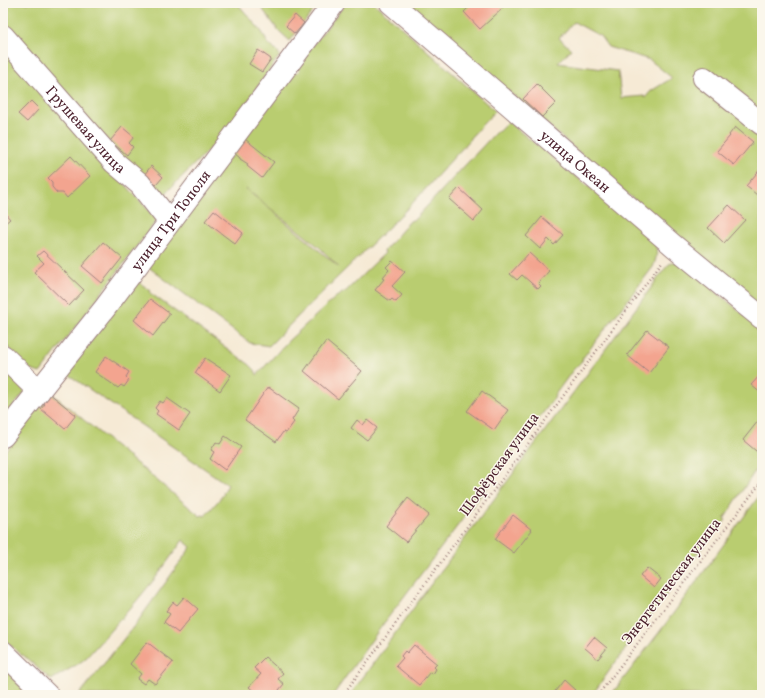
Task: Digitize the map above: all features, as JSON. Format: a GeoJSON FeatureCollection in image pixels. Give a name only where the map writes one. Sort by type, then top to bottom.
{"type":"FeatureCollection","features":[{"type":"Feature","properties":{"kind":"street","name":"улица Три Тополя"},"geometry":{"type":"LineString","coordinates":[[3,436],[105,308],[334,3]]}},
{"type":"Feature","properties":{"kind":"street","name":"улица Океан"},"geometry":{"type":"LineString","coordinates":[[391,3],[674,246],[762,318]]}},
{"type":"Feature","properties":{"kind":"street","name":"Грушевая улица"},"geometry":{"type":"LineString","coordinates":[[3,36],[114,162],[140,184],[169,221]]}},
{"type":"Feature","properties":{"kind":"street"},"geometry":{"type":"LineString","coordinates":[[704,78],[762,124]]}},
{"type":"Feature","properties":{"kind":"street"},"geometry":{"type":"LineString","coordinates":[[3,356],[38,391]]}},
{"type":"Feature","properties":{"kind":"street"},"geometry":{"type":"LineString","coordinates":[[3,652],[47,695]]}},
{"type":"Feature","properties":{"kind":"path","name":"Шофёрская улица"},"geometry":{"type":"LineString","coordinates":[[343,695],[674,246]]}},
{"type":"Feature","properties":{"kind":"path","name":"Энергетическая улица"},"geometry":{"type":"LineString","coordinates":[[598,695],[762,481]]}},
{"type":"Feature","properties":{"kind":"green space"},"geometry":{"type":"Polygon","coordinates":[[[3,3],[237,3],[262,32],[267,42],[280,55],[231,127],[161,198],[42,69],[3,24],[3,3]]]}},
{"type":"Feature","properties":{"kind":"green space"},"geometry":{"type":"Polygon","coordinates":[[[258,3],[319,3],[290,41],[278,30],[258,3]]]}},
{"type":"Feature","properties":{"kind":"green space"},"geometry":{"type":"Polygon","coordinates":[[[346,3],[374,3],[495,111],[410,206],[269,346],[250,343],[147,266],[295,72],[297,73],[300,70],[296,67],[346,3]],[[246,189],[339,267],[319,247],[246,189]]]}},
{"type":"Feature","properties":{"kind":"green space"},"geometry":{"type":"Polygon","coordinates":[[[406,3],[762,3],[762,310],[406,3]],[[574,22],[559,38],[571,49],[558,63],[618,71],[621,98],[644,96],[645,98],[651,91],[672,78],[650,60],[608,47],[600,36],[574,22]]]}},
{"type":"Feature","properties":{"kind":"green space"},"geometry":{"type":"Polygon","coordinates":[[[3,47],[157,220],[40,373],[31,370],[3,343],[3,47]]]}},
{"type":"Feature","properties":{"kind":"green space"},"geometry":{"type":"Polygon","coordinates":[[[508,122],[654,239],[656,253],[653,267],[582,359],[583,360],[573,370],[554,396],[555,397],[381,627],[333,695],[79,695],[138,621],[191,547],[183,540],[157,576],[134,604],[86,658],[51,680],[3,638],[3,454],[50,392],[200,516],[205,516],[224,494],[223,493],[228,485],[66,373],[137,281],[151,291],[150,293],[250,365],[255,370],[257,375],[288,341],[336,297],[346,291],[385,253],[384,251],[410,221],[415,219],[497,131],[498,132],[508,122]]]}},
{"type":"Feature","properties":{"kind":"green space"},"geometry":{"type":"Polygon","coordinates":[[[672,262],[679,262],[762,329],[762,462],[724,519],[726,520],[691,561],[592,695],[350,695],[667,266],[672,262]]]}},
{"type":"Feature","properties":{"kind":"green space"},"geometry":{"type":"Polygon","coordinates":[[[3,366],[25,392],[3,419],[3,366]]]}},
{"type":"Feature","properties":{"kind":"green space"},"geometry":{"type":"Polygon","coordinates":[[[762,492],[762,695],[611,695],[664,626],[762,492]]]}},
{"type":"Feature","properties":{"kind":"green space"},"geometry":{"type":"Polygon","coordinates":[[[3,666],[34,695],[3,695],[3,666]]]}},
{"type":"Feature","properties":{"kind":"building"},"geometry":{"type":"Polygon","coordinates":[[[473,3],[499,3],[503,8],[480,29],[464,12],[473,3]]]}},
{"type":"Feature","properties":{"kind":"building"},"geometry":{"type":"Polygon","coordinates":[[[295,15],[304,23],[295,34],[286,26],[295,15]]]}},
{"type":"Feature","properties":{"kind":"building"},"geometry":{"type":"Polygon","coordinates":[[[258,50],[271,59],[262,72],[249,64],[258,50]]]}},
{"type":"Feature","properties":{"kind":"building"},"geometry":{"type":"Polygon","coordinates":[[[537,84],[556,103],[542,117],[523,99],[537,84]]]}},
{"type":"Feature","properties":{"kind":"building"},"geometry":{"type":"Polygon","coordinates":[[[31,101],[39,109],[27,122],[18,114],[31,101]]]}},
{"type":"Feature","properties":{"kind":"building"},"geometry":{"type":"Polygon","coordinates":[[[122,127],[134,137],[129,143],[133,147],[127,155],[110,141],[122,127]]]}},
{"type":"Feature","properties":{"kind":"building"},"geometry":{"type":"Polygon","coordinates":[[[735,127],[753,142],[734,165],[717,151],[730,136],[729,135],[735,127]]]}},
{"type":"Feature","properties":{"kind":"building"},"geometry":{"type":"Polygon","coordinates":[[[245,139],[274,162],[262,178],[234,153],[245,139]]]}},
{"type":"Feature","properties":{"kind":"building"},"geometry":{"type":"Polygon","coordinates":[[[71,156],[90,176],[67,198],[63,193],[57,193],[52,187],[52,182],[48,178],[71,156]]]}},
{"type":"Feature","properties":{"kind":"building"},"geometry":{"type":"Polygon","coordinates":[[[151,166],[163,177],[156,185],[144,175],[151,166]]]}},
{"type":"Feature","properties":{"kind":"building"},"geometry":{"type":"Polygon","coordinates":[[[762,167],[762,199],[746,186],[762,167]]]}},
{"type":"Feature","properties":{"kind":"building"},"geometry":{"type":"Polygon","coordinates":[[[459,188],[483,210],[474,221],[449,199],[459,188]]]}},
{"type":"Feature","properties":{"kind":"building"},"geometry":{"type":"Polygon","coordinates":[[[729,205],[745,220],[724,243],[708,228],[729,205]]]}},
{"type":"Feature","properties":{"kind":"building"},"geometry":{"type":"Polygon","coordinates":[[[214,210],[243,233],[235,244],[205,221],[214,210]]]}},
{"type":"Feature","properties":{"kind":"building"},"geometry":{"type":"Polygon","coordinates":[[[3,211],[10,219],[3,225],[3,211]]]}},
{"type":"Feature","properties":{"kind":"building"},"geometry":{"type":"Polygon","coordinates":[[[542,217],[563,235],[554,245],[548,239],[540,249],[526,236],[542,217]]]}},
{"type":"Feature","properties":{"kind":"building"},"geometry":{"type":"Polygon","coordinates":[[[103,242],[122,258],[102,283],[82,266],[103,242]]]}},
{"type":"Feature","properties":{"kind":"building"},"geometry":{"type":"Polygon","coordinates":[[[43,251],[84,290],[69,306],[34,272],[44,263],[37,256],[43,251]]]}},
{"type":"Feature","properties":{"kind":"building"},"geometry":{"type":"Polygon","coordinates":[[[529,253],[549,271],[538,283],[541,286],[538,289],[522,275],[517,280],[510,274],[529,253]]]}},
{"type":"Feature","properties":{"kind":"building"},"geometry":{"type":"Polygon","coordinates":[[[392,261],[405,272],[392,286],[402,295],[396,302],[392,299],[390,301],[375,290],[384,279],[382,278],[389,270],[386,267],[392,261]]]}},
{"type":"Feature","properties":{"kind":"building"},"geometry":{"type":"Polygon","coordinates":[[[150,299],[170,314],[153,336],[134,320],[150,299]]]}},
{"type":"Feature","properties":{"kind":"building"},"geometry":{"type":"Polygon","coordinates":[[[647,330],[669,347],[649,373],[627,355],[647,330]]]}},
{"type":"Feature","properties":{"kind":"building"},"geometry":{"type":"Polygon","coordinates":[[[326,341],[362,371],[338,399],[304,371],[326,341]]]}},
{"type":"Feature","properties":{"kind":"building"},"geometry":{"type":"Polygon","coordinates":[[[106,356],[129,372],[126,377],[129,380],[124,387],[121,385],[118,388],[95,372],[106,356]]]}},
{"type":"Feature","properties":{"kind":"building"},"geometry":{"type":"Polygon","coordinates":[[[205,358],[231,375],[220,391],[195,373],[205,358]]]}},
{"type":"Feature","properties":{"kind":"building"},"geometry":{"type":"Polygon","coordinates":[[[762,373],[762,394],[751,385],[762,373]]]}},
{"type":"Feature","properties":{"kind":"building"},"geometry":{"type":"Polygon","coordinates":[[[268,387],[299,409],[292,420],[294,422],[286,433],[283,432],[276,442],[245,420],[268,387]]]}},
{"type":"Feature","properties":{"kind":"building"},"geometry":{"type":"Polygon","coordinates":[[[482,391],[508,410],[494,430],[467,411],[482,391]]]}},
{"type":"Feature","properties":{"kind":"building"},"geometry":{"type":"Polygon","coordinates":[[[49,393],[76,415],[65,429],[41,409],[45,404],[42,402],[49,393]]]}},
{"type":"Feature","properties":{"kind":"building"},"geometry":{"type":"Polygon","coordinates":[[[167,398],[190,414],[179,430],[156,414],[158,411],[155,408],[160,401],[163,403],[167,398]]]}},
{"type":"Feature","properties":{"kind":"building"},"geometry":{"type":"Polygon","coordinates":[[[762,416],[762,456],[743,440],[762,416]]]}},
{"type":"Feature","properties":{"kind":"building"},"geometry":{"type":"Polygon","coordinates":[[[357,420],[363,425],[367,420],[377,428],[367,440],[351,428],[357,420]]]}},
{"type":"Feature","properties":{"kind":"building"},"geometry":{"type":"Polygon","coordinates":[[[225,436],[241,447],[225,470],[210,459],[214,452],[211,450],[216,442],[220,444],[225,436]]]}},
{"type":"Feature","properties":{"kind":"building"},"geometry":{"type":"Polygon","coordinates":[[[408,498],[429,515],[406,542],[386,526],[408,498]]]}},
{"type":"Feature","properties":{"kind":"building"},"geometry":{"type":"Polygon","coordinates":[[[513,515],[532,530],[514,553],[495,539],[513,515]]]}},
{"type":"Feature","properties":{"kind":"building"},"geometry":{"type":"Polygon","coordinates":[[[647,568],[661,579],[654,588],[640,576],[647,568]]]}},
{"type":"Feature","properties":{"kind":"building"},"geometry":{"type":"Polygon","coordinates":[[[184,597],[198,609],[178,633],[164,622],[170,614],[166,611],[173,602],[177,605],[184,597]]]}},
{"type":"Feature","properties":{"kind":"building"},"geometry":{"type":"Polygon","coordinates":[[[594,637],[607,648],[598,659],[585,648],[594,637]]]}},
{"type":"Feature","properties":{"kind":"building"},"geometry":{"type":"Polygon","coordinates":[[[147,642],[173,662],[155,684],[148,679],[144,684],[137,679],[141,674],[130,664],[147,642]]]}},
{"type":"Feature","properties":{"kind":"building"},"geometry":{"type":"Polygon","coordinates":[[[414,645],[437,664],[434,667],[436,669],[433,674],[430,672],[419,685],[396,666],[403,658],[401,656],[405,651],[407,653],[414,645]]]}},
{"type":"Feature","properties":{"kind":"building"},"geometry":{"type":"Polygon","coordinates":[[[265,657],[283,673],[278,679],[284,684],[279,690],[281,695],[258,695],[249,687],[261,674],[254,668],[265,657]]]}},
{"type":"Feature","properties":{"kind":"building"},"geometry":{"type":"Polygon","coordinates":[[[564,680],[575,690],[571,695],[552,695],[564,680]]]}}]}
